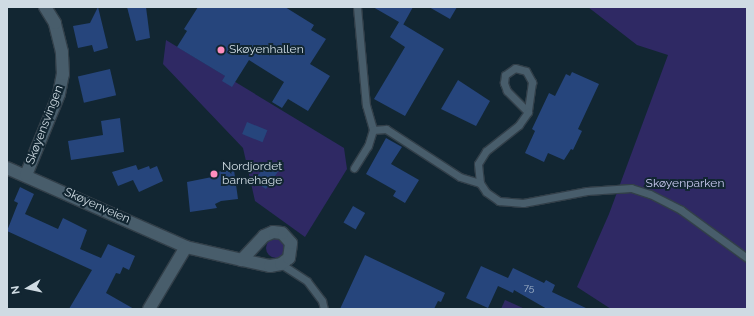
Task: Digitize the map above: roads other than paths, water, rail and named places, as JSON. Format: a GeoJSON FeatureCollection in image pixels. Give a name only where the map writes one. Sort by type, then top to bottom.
{"type":"FeatureCollection","features":[{"type":"Feature","properties":{"kind":"street","name":"Skøyensvingen"},"geometry":{"type":"LineString","coordinates":[[26,175],[59,94],[63,74],[62,52],[55,23],[45,7]]}},
{"type":"Feature","properties":{"kind":"street","name":"Skøyenveien"},"geometry":{"type":"LineString","coordinates":[[7,168],[186,246],[270,266],[281,264]]}},
{"type":"Feature","properties":{"kind":"street"},"geometry":{"type":"LineString","coordinates":[[242,260],[264,236],[278,232],[285,235],[292,247],[289,258],[281,264]]}},
{"type":"Feature","properties":{"kind":"street"},"geometry":{"type":"LineString","coordinates":[[149,309],[186,246]]}},
{"type":"Feature","properties":{"kind":"lane"},"geometry":{"type":"LineString","coordinates":[[354,168],[368,146],[373,130],[366,105],[357,7]]}},
{"type":"Feature","properties":{"kind":"lane"},"geometry":{"type":"LineString","coordinates":[[528,112],[507,91],[504,83],[505,75],[515,68],[526,71],[532,82],[532,97],[528,112],[519,125],[486,151],[478,164],[480,183],[486,192],[499,201],[523,203],[599,189],[630,188],[650,194],[681,210],[747,258]]}},
{"type":"Feature","properties":{"kind":"lane"},"geometry":{"type":"LineString","coordinates":[[373,130],[386,129],[460,177],[480,183]]}},
{"type":"Feature","properties":{"kind":"lane"},"geometry":{"type":"LineString","coordinates":[[281,264],[306,281],[322,301],[324,309]]}},
{"type":"Feature","properties":{"kind":"place","name":"Skøyenhallen"},"geometry":{"type":"Point","coordinates":[221,50]}},
{"type":"Feature","properties":{"kind":"place","name":"Nordjordet barnehage"},"geometry":{"type":"Point","coordinates":[214,174]}},
{"type":"Feature","properties":{"kind":"park label","name":"Skøyenparken"},"geometry":{"type":"Point","coordinates":[685,184]}}]}
